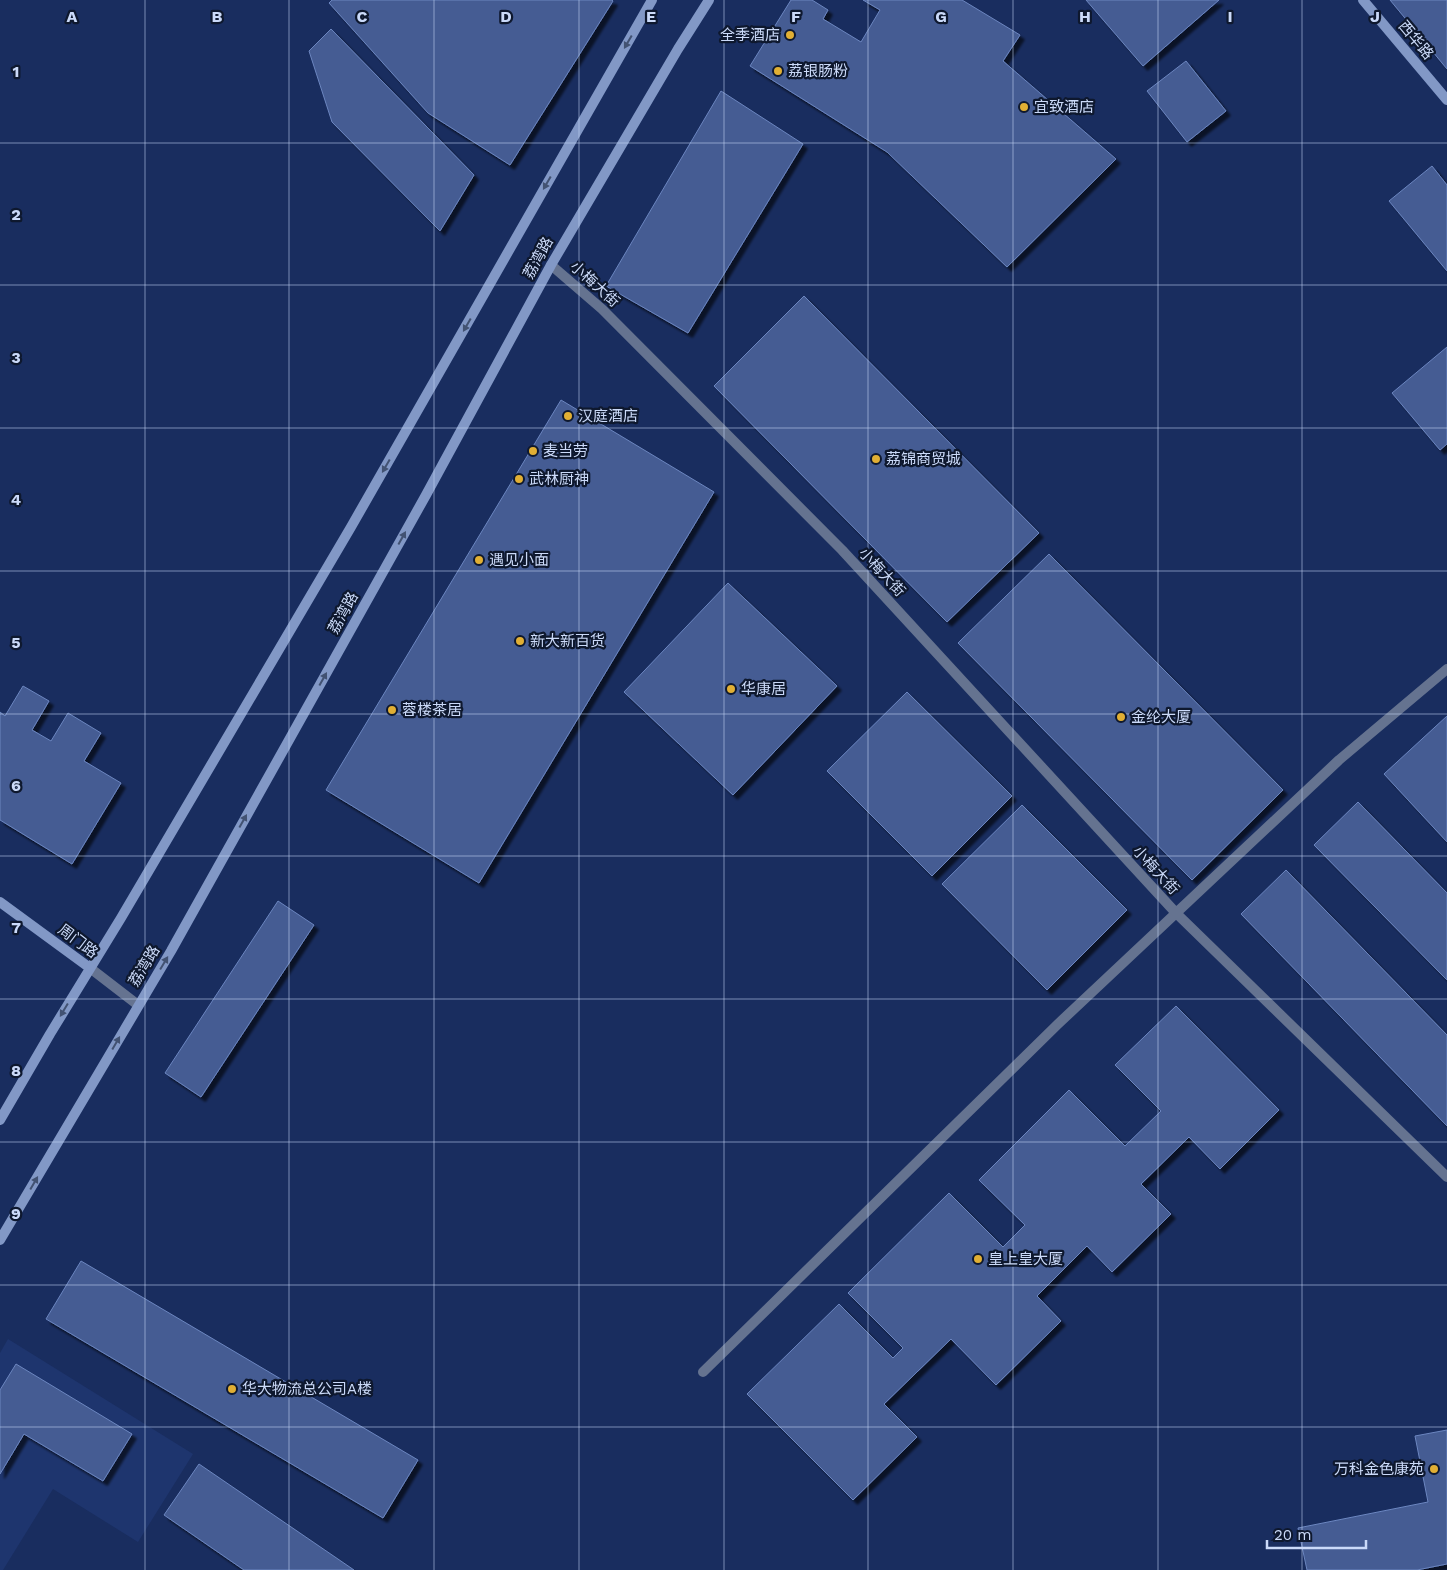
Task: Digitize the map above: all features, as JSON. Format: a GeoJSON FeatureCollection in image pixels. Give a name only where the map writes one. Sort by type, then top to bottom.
{"type":"FeatureCollection","features":[{"type":"Feature","properties":{"kind":"main road","name":"荔湾路"},"geometry":{"type":"LineString","coordinates":[[0,1120],[351,527],[652,0]]}},
{"type":"Feature","properties":{"kind":"main road","name":"荔湾路"},"geometry":{"type":"LineString","coordinates":[[0,1240],[171,951],[421,504],[551,265],[709,0]]}},
{"type":"Feature","properties":{"kind":"main road","name":"西华路"},"geometry":{"type":"LineString","coordinates":[[1363,0],[1447,100]]}},
{"type":"Feature","properties":{"kind":"main road","name":"周门路"},"geometry":{"type":"LineString","coordinates":[[0,902],[90,968]]}},
{"type":"Feature","properties":{"kind":"street","name":"小梅大街"},"geometry":{"type":"LineString","coordinates":[[551,265],[602,309],[842,550],[1176,913],[1447,1177]]}},
{"type":"Feature","properties":{"kind":"street"},"geometry":{"type":"LineString","coordinates":[[703,1372],[1058,1024],[1339,760],[1447,669]]}},
{"type":"Feature","properties":{"kind":"street","name":"周门路"},"geometry":{"type":"LineString","coordinates":[[90,968],[138,1004]]}},
{"type":"Feature","properties":{"kind":"shaded area"},"geometry":{"type":"Polygon","coordinates":[[[8,1339],[193,1454],[138,1542],[53,1489],[3,1570],[0,1570],[0,1353],[8,1339]]]}},
{"type":"Feature","properties":{"kind":"building"},"geometry":{"type":"Polygon","coordinates":[[[332,0],[613,1],[510,165],[428,113],[329,3],[332,0]]]}},
{"type":"Feature","properties":{"kind":"building"},"geometry":{"type":"Polygon","coordinates":[[[791,0],[812,0],[828,10],[823,19],[861,42],[880,10],[863,0],[962,0],[1020,35],[1003,61],[1116,159],[1007,267],[887,152],[750,66],[791,0]]]}},
{"type":"Feature","properties":{"kind":"building"},"geometry":{"type":"Polygon","coordinates":[[[1086,0],[1219,0],[1143,66],[1086,0]]]}},
{"type":"Feature","properties":{"kind":"building"},"geometry":{"type":"Polygon","coordinates":[[[1390,0],[1447,0],[1447,69],[1390,0]]]}},
{"type":"Feature","properties":{"kind":"building"},"geometry":{"type":"Polygon","coordinates":[[[331,29],[474,175],[440,231],[332,122],[309,51],[331,29]]]}},
{"type":"Feature","properties":{"kind":"building"},"geometry":{"type":"Polygon","coordinates":[[[1186,61],[1226,111],[1187,142],[1147,91],[1186,61]]]}},
{"type":"Feature","properties":{"kind":"building"},"geometry":{"type":"Polygon","coordinates":[[[721,91],[803,144],[688,333],[606,286],[721,91]]]}},
{"type":"Feature","properties":{"kind":"building"},"geometry":{"type":"Polygon","coordinates":[[[1432,166],[1447,185],[1447,271],[1389,201],[1432,166]]]}},
{"type":"Feature","properties":{"kind":"building","name":"荔锦商贸城"},"geometry":{"type":"Polygon","coordinates":[[[804,296],[1039,533],[947,622],[714,386],[804,296]]]}},
{"type":"Feature","properties":{"kind":"building"},"geometry":{"type":"Polygon","coordinates":[[[1447,347],[1447,444],[1440,450],[1392,393],[1447,347]]]}},
{"type":"Feature","properties":{"kind":"building","name":"新大新百货"},"geometry":{"type":"Polygon","coordinates":[[[561,400],[714,492],[479,883],[326,790],[561,400]]]}},
{"type":"Feature","properties":{"kind":"building","name":"金纶大厦"},"geometry":{"type":"Polygon","coordinates":[[[1049,554],[1283,790],[1192,880],[958,643],[1049,554]]]}},
{"type":"Feature","properties":{"kind":"building","name":"华康居"},"geometry":{"type":"Polygon","coordinates":[[[728,583],[837,686],[733,795],[624,692],[728,583]]]}},
{"type":"Feature","properties":{"kind":"building"},"geometry":{"type":"Polygon","coordinates":[[[23,686],[49,701],[32,730],[51,741],[68,713],[101,733],[84,761],[121,783],[72,864],[0,820],[0,712],[5,716],[23,686]]]}},
{"type":"Feature","properties":{"kind":"building"},"geometry":{"type":"Polygon","coordinates":[[[907,692],[1012,796],[932,876],[827,771],[907,692]]]}},
{"type":"Feature","properties":{"kind":"building"},"geometry":{"type":"Polygon","coordinates":[[[1447,716],[1447,842],[1384,774],[1447,716]]]}},
{"type":"Feature","properties":{"kind":"building"},"geometry":{"type":"Polygon","coordinates":[[[1358,802],[1447,893],[1447,980],[1314,845],[1358,802]]]}},
{"type":"Feature","properties":{"kind":"building"},"geometry":{"type":"Polygon","coordinates":[[[1022,805],[1127,910],[1047,990],[942,884],[1022,805]]]}},
{"type":"Feature","properties":{"kind":"building"},"geometry":{"type":"Polygon","coordinates":[[[1286,870],[1447,1035],[1447,1126],[1241,914],[1286,870]]]}},
{"type":"Feature","properties":{"kind":"building"},"geometry":{"type":"Polygon","coordinates":[[[278,901],[314,925],[201,1097],[165,1073],[278,901]]]}},
{"type":"Feature","properties":{"kind":"building","name":"皇上皇大厦"},"geometry":{"type":"Polygon","coordinates":[[[1176,1006],[1279,1110],[1220,1169],[1189,1137],[1141,1184],[1171,1214],[1112,1272],[1087,1246],[1037,1296],[1061,1321],[996,1385],[951,1339],[884,1404],[917,1437],[853,1500],[747,1394],[839,1304],[893,1358],[903,1348],[848,1293],[949,1193],[1003,1247],[1025,1225],[979,1180],[1069,1090],[1125,1146],[1161,1111],[1115,1065],[1176,1006]]]}},
{"type":"Feature","properties":{"kind":"building","name":"华大物流总公司A楼"},"geometry":{"type":"Polygon","coordinates":[[[81,1261],[418,1460],[383,1518],[46,1319],[81,1261]]]}},
{"type":"Feature","properties":{"kind":"building"},"geometry":{"type":"Polygon","coordinates":[[[16,1364],[132,1434],[103,1481],[24,1434],[0,1474],[0,1390],[16,1364]]]}},
{"type":"Feature","properties":{"kind":"building","name":"万科金色康苑"},"geometry":{"type":"Polygon","coordinates":[[[1447,1430],[1447,1564],[1417,1570],[1307,1570],[1298,1528],[1428,1502],[1415,1436],[1447,1430]]]}},
{"type":"Feature","properties":{"kind":"building"},"geometry":{"type":"Polygon","coordinates":[[[199,1464],[354,1570],[244,1570],[164,1515],[199,1464]]]}},
{"type":"Feature","properties":{"kind":"place","name":"全季酒店"},"geometry":{"type":"Point","coordinates":[790,35]}},
{"type":"Feature","properties":{"kind":"place","name":"荔银肠粉"},"geometry":{"type":"Point","coordinates":[778,71]}},
{"type":"Feature","properties":{"kind":"place","name":"宜致酒店"},"geometry":{"type":"Point","coordinates":[1024,107]}},
{"type":"Feature","properties":{"kind":"place","name":"汉庭酒店"},"geometry":{"type":"Point","coordinates":[568,416]}},
{"type":"Feature","properties":{"kind":"place","name":"麦当劳"},"geometry":{"type":"Point","coordinates":[533,451]}},
{"type":"Feature","properties":{"kind":"place","name":"荔锦商贸城"},"geometry":{"type":"Point","coordinates":[876,459]}},
{"type":"Feature","properties":{"kind":"place","name":"武林厨神"},"geometry":{"type":"Point","coordinates":[519,479]}},
{"type":"Feature","properties":{"kind":"place","name":"遇见小面"},"geometry":{"type":"Point","coordinates":[479,560]}},
{"type":"Feature","properties":{"kind":"place","name":"新大新百货"},"geometry":{"type":"Point","coordinates":[520,641]}},
{"type":"Feature","properties":{"kind":"place","name":"华康居"},"geometry":{"type":"Point","coordinates":[731,689]}},
{"type":"Feature","properties":{"kind":"place","name":"蓉楼茶居"},"geometry":{"type":"Point","coordinates":[392,710]}},
{"type":"Feature","properties":{"kind":"place","name":"金纶大厦"},"geometry":{"type":"Point","coordinates":[1121,717]}},
{"type":"Feature","properties":{"kind":"place","name":"皇上皇大厦"},"geometry":{"type":"Point","coordinates":[978,1259]}},
{"type":"Feature","properties":{"kind":"place","name":"华大物流总公司A楼"},"geometry":{"type":"Point","coordinates":[232,1389]}},
{"type":"Feature","properties":{"kind":"place","name":"万科金色康苑"},"geometry":{"type":"Point","coordinates":[1434,1469]}}]}
